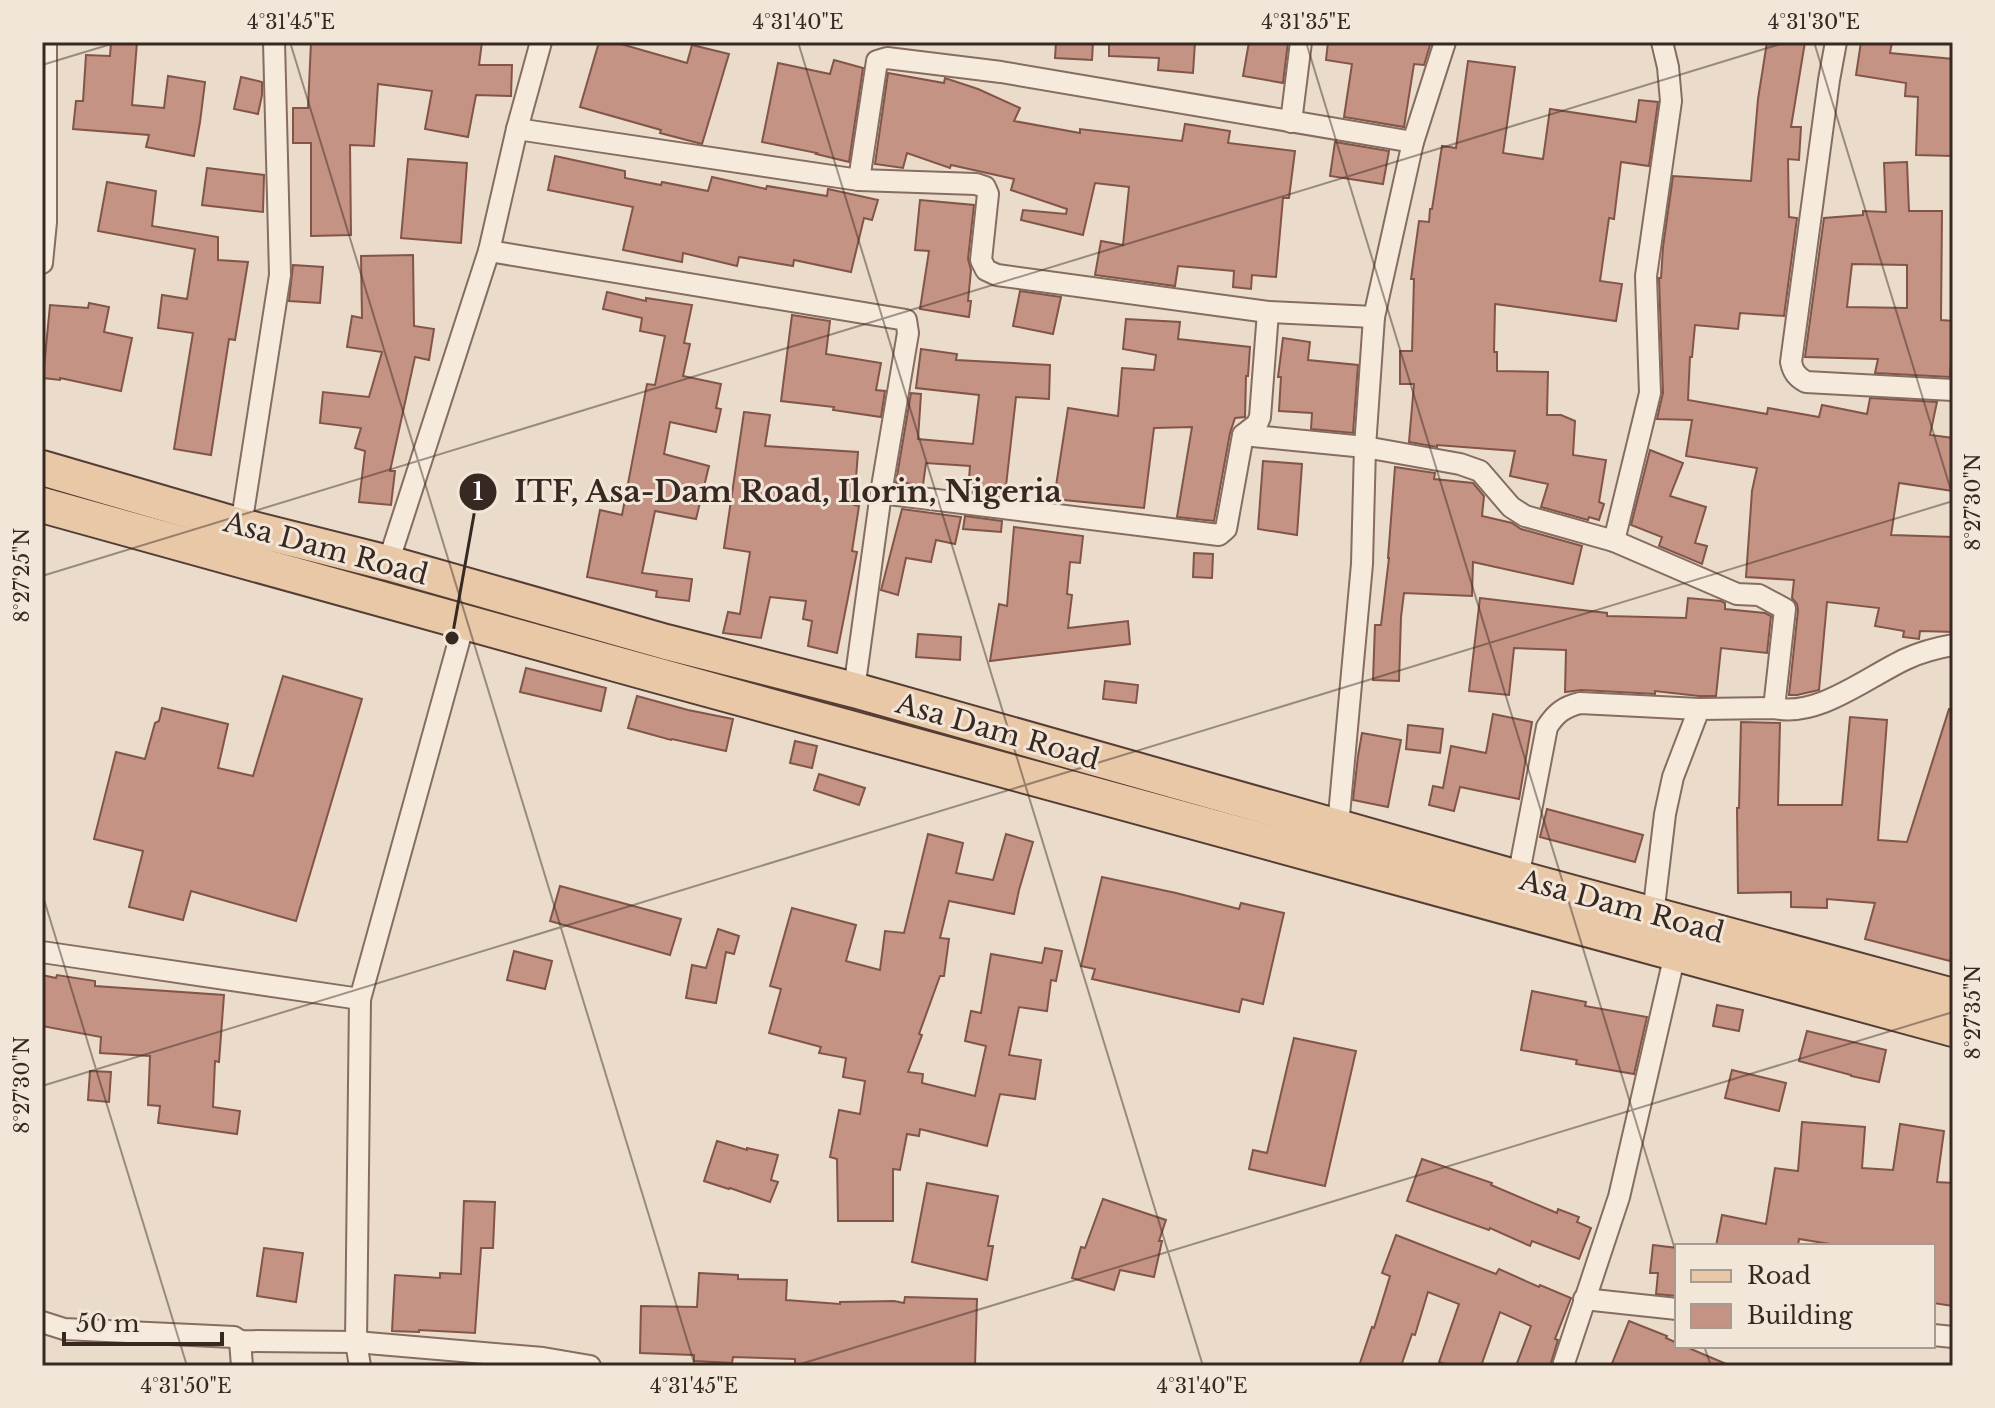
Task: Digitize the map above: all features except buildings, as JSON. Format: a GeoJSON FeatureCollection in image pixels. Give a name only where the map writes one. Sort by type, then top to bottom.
{"type":"FeatureCollection","features":[{"type":"Feature","properties":{"kind":"main road","name":"Asa Dam Road"},"geometry":{"type":"LineString","coordinates":[[42,468],[241,526],[854,690],[1518,878],[1953,996]]}},
{"type":"Feature","properties":{"kind":"main road","name":"Asa Dam Road"},"geometry":{"type":"LineString","coordinates":[[42,505],[1953,1029]]}},
{"type":"Feature","properties":{"kind":"main road"},"geometry":{"type":"LineString","coordinates":[[652,674],[666,642]]}},
{"type":"Feature","properties":{"kind":"street"},"geometry":{"type":"LineString","coordinates":[[42,263],[46,222],[46,42]]}},
{"type":"Feature","properties":{"kind":"street"},"geometry":{"type":"LineString","coordinates":[[241,526],[280,275],[274,42]]}},
{"type":"Feature","properties":{"kind":"street"},"geometry":{"type":"LineString","coordinates":[[388,563],[489,251],[541,42]]}},
{"type":"Feature","properties":{"kind":"street"},"geometry":{"type":"LineString","coordinates":[[1291,122],[1301,42]]}},
{"type":"Feature","properties":{"kind":"street"},"geometry":{"type":"LineString","coordinates":[[1338,826],[1362,564],[1365,447],[1374,317],[1413,142],[1445,42]]}},
{"type":"Feature","properties":{"kind":"street"},"geometry":{"type":"LineString","coordinates":[[1614,541],[1650,393],[1646,276],[1671,101],[1662,42]]}},
{"type":"Feature","properties":{"kind":"street"},"geometry":{"type":"LineString","coordinates":[[1836,42],[1791,362],[1793,371],[1806,382],[1953,390]]}},
{"type":"Feature","properties":{"kind":"street"},"geometry":{"type":"LineString","coordinates":[[859,180],[877,61],[887,58],[1001,72],[1413,142]]}},
{"type":"Feature","properties":{"kind":"street"},"geometry":{"type":"LineString","coordinates":[[517,129],[859,180],[976,184],[985,187],[988,194],[981,260],[986,270],[997,275],[1268,312],[1374,317]]}},
{"type":"Feature","properties":{"kind":"street"},"geometry":{"type":"LineString","coordinates":[[489,251],[906,320],[908,333],[881,493],[854,690]]}},
{"type":"Feature","properties":{"kind":"street"},"geometry":{"type":"LineString","coordinates":[[881,493],[1219,535],[1226,529],[1243,435],[1257,424],[1260,417],[1268,312]]}},
{"type":"Feature","properties":{"kind":"street"},"geometry":{"type":"LineString","coordinates":[[1243,435],[1365,447],[1460,464],[1480,471],[1511,507],[1525,516],[1614,541],[1737,594],[1759,595],[1785,609],[1774,708]]}},
{"type":"Feature","properties":{"kind":"street"},"geometry":{"type":"LineString","coordinates":[[360,1366],[356,1342],[360,999],[464,623]]}},
{"type":"Feature","properties":{"kind":"street"},"geometry":{"type":"LineString","coordinates":[[1518,878],[1547,727],[1555,714],[1568,707],[1580,703],[1699,709],[1808,708],[1907,659],[1931,649],[1953,645]]}},
{"type":"Feature","properties":{"kind":"street"},"geometry":{"type":"LineString","coordinates":[[1653,915],[1665,814],[1673,777],[1699,709]]}},
{"type":"Feature","properties":{"kind":"street"},"geometry":{"type":"LineString","coordinates":[[42,952],[360,999]]}},
{"type":"Feature","properties":{"kind":"street"},"geometry":{"type":"LineString","coordinates":[[1563,1366],[1619,1197],[1675,954]]}},
{"type":"Feature","properties":{"kind":"street"},"geometry":{"type":"LineString","coordinates":[[1584,1299],[1675,1309]]}},
{"type":"Feature","properties":{"kind":"street"},"geometry":{"type":"LineString","coordinates":[[42,1322],[64,1329],[234,1337],[240,1341],[356,1342],[543,1358],[590,1366]]}},
{"type":"Feature","properties":{"kind":"street"},"geometry":{"type":"LineString","coordinates":[[240,1341],[242,1366]]}},
{"type":"Feature","properties":{"kind":"place","name":"ITF, Asa-Dam Road, Ilorin, Nigeria"},"geometry":{"type":"Point","coordinates":[452,638]}}]}
